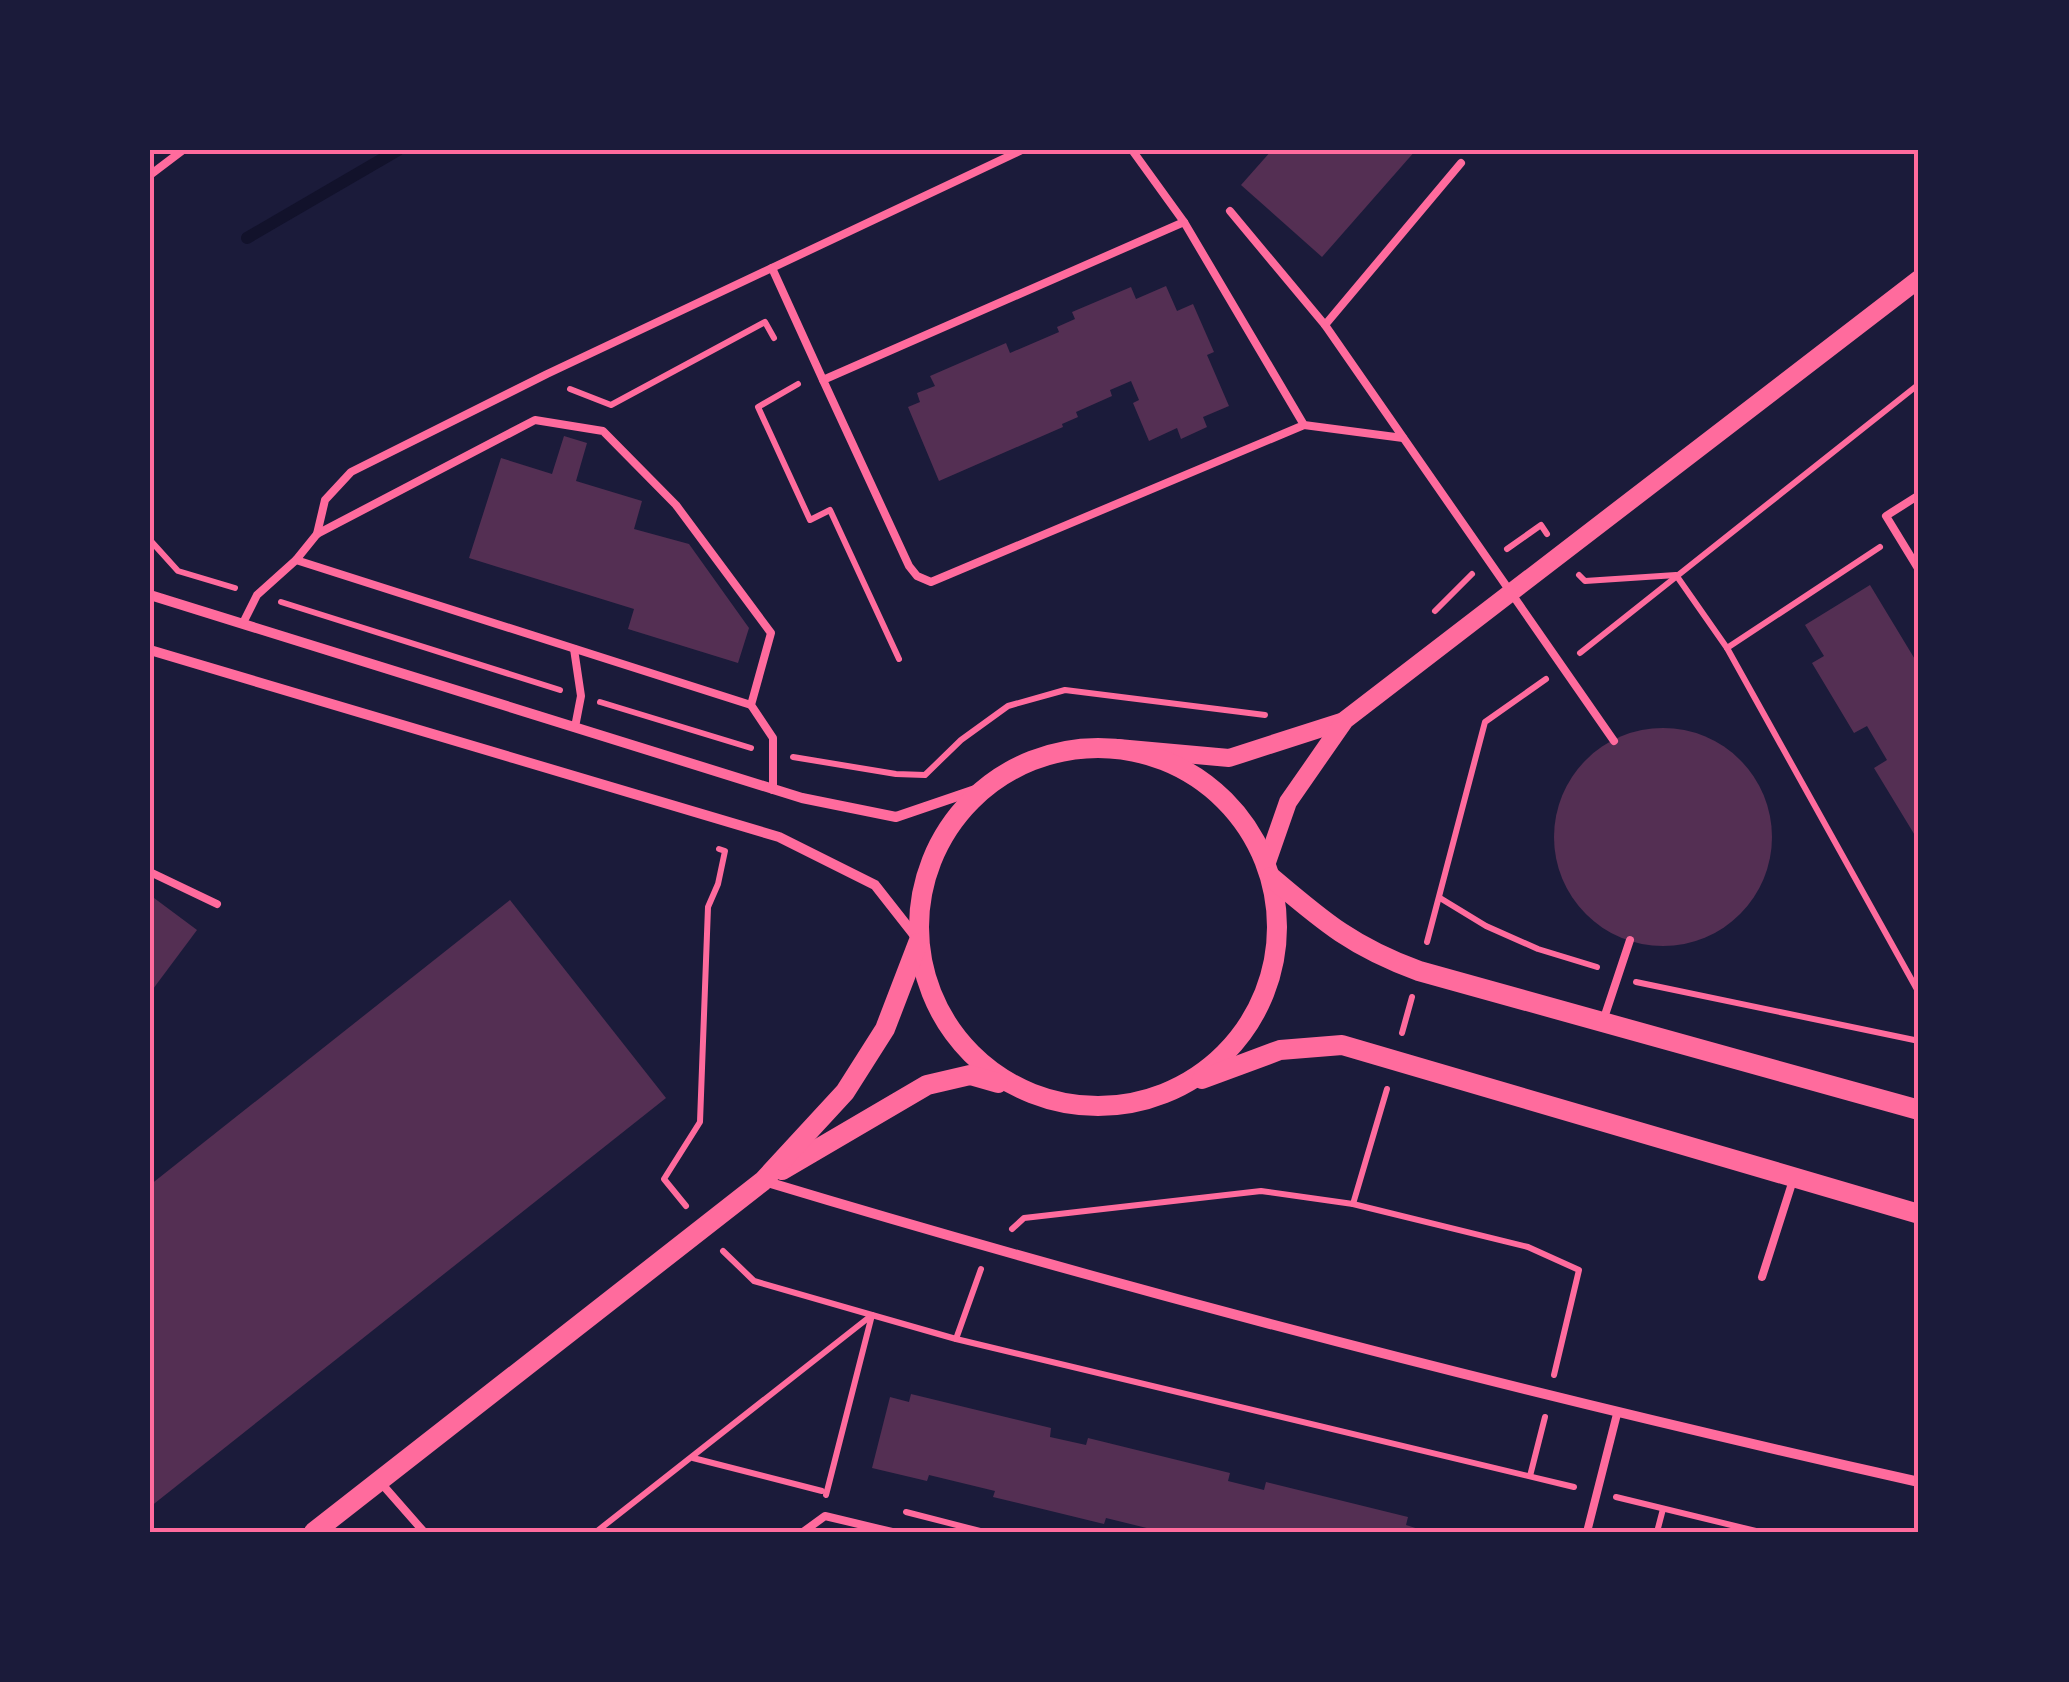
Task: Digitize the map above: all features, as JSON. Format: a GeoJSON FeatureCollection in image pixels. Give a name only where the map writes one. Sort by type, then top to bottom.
{"type":"FeatureCollection","features":[{"type":"Feature","properties":{"kind":"main road"},"geometry":{"type":"LineString","coordinates":[[1022,1090],[982,1064],[950,1029],[928,987],[918,941],[920,898],[932,856],[954,818],[984,788],[1025,762],[1070,749],[1118,748],[1169,761],[1214,789],[1249,828],[1268,871],[1278,939],[1262,1000],[1227,1052],[1176,1089]]}},
{"type":"Feature","properties":{"kind":"main road"},"geometry":{"type":"LineString","coordinates":[[1268,871],[1333,930],[1375,955],[1419,971],[1919,1110]]}},
{"type":"Feature","properties":{"kind":"main road"},"geometry":{"type":"LineString","coordinates":[[314,1532],[763,1181],[845,1092],[885,1029],[918,941]]}},
{"type":"Feature","properties":{"kind":"main road"},"geometry":{"type":"LineString","coordinates":[[763,1181],[927,1085],[970,1075],[1073,1105],[1126,1105],[1280,1050],[1342,1045],[1916,1217]]}},
{"type":"Feature","properties":{"kind":"street"},"geometry":{"type":"LineString","coordinates":[[1268,871],[1288,802],[1345,720],[1919,279]]}},
{"type":"Feature","properties":{"kind":"street"},"geometry":{"type":"LineString","coordinates":[[150,595],[773,790],[896,818],[984,788]]}},
{"type":"Feature","properties":{"kind":"street"},"geometry":{"type":"LineString","coordinates":[[150,650],[779,836],[875,885],[918,941]]}},
{"type":"Feature","properties":{"kind":"street"},"geometry":{"type":"LineString","coordinates":[[1118,748],[1228,758],[1345,720]]}},
{"type":"Feature","properties":{"kind":"street"},"geometry":{"type":"LineString","coordinates":[[763,1181],[988,1249],[1617,1414],[1919,1482]]}},
{"type":"Feature","properties":{"kind":"lane"},"geometry":{"type":"LineString","coordinates":[[150,175],[183,150]]}},
{"type":"Feature","properties":{"kind":"lane"},"geometry":{"type":"LineString","coordinates":[[318,534],[325,500],[351,472],[547,374],[1022,150]]}},
{"type":"Feature","properties":{"kind":"lane"},"geometry":{"type":"LineString","coordinates":[[1132,150],[1184,222],[1304,424]]}},
{"type":"Feature","properties":{"kind":"lane"},"geometry":{"type":"LineString","coordinates":[[1325,325],[1461,163]]}},
{"type":"Feature","properties":{"kind":"lane"},"geometry":{"type":"LineString","coordinates":[[1230,211],[1325,325],[1614,741]]}},
{"type":"Feature","properties":{"kind":"lane"},"geometry":{"type":"LineString","coordinates":[[824,380],[1184,222]]}},
{"type":"Feature","properties":{"kind":"lane"},"geometry":{"type":"LineString","coordinates":[[772,268],[909,566],[931,582],[1304,424],[1403,438]]}},
{"type":"Feature","properties":{"kind":"lane"},"geometry":{"type":"LineString","coordinates":[[243,623],[257,595],[318,534],[535,420],[603,431],[676,505],[771,633],[751,705]]}},
{"type":"Feature","properties":{"kind":"lane"},"geometry":{"type":"LineString","coordinates":[[1919,495],[1886,516],[1919,570]]}},
{"type":"Feature","properties":{"kind":"lane"},"geometry":{"type":"LineString","coordinates":[[296,560],[751,705],[773,738],[773,790]]}},
{"type":"Feature","properties":{"kind":"lane"},"geometry":{"type":"LineString","coordinates":[[574,649],[581,696],[575,728]]}},
{"type":"Feature","properties":{"kind":"lane"},"geometry":{"type":"LineString","coordinates":[[150,872],[217,904]]}},
{"type":"Feature","properties":{"kind":"lane"},"geometry":{"type":"LineString","coordinates":[[1603,1022],[1630,940]]}},
{"type":"Feature","properties":{"kind":"lane"},"geometry":{"type":"LineString","coordinates":[[1762,1277],[1794,1178]]}},
{"type":"Feature","properties":{"kind":"lane"},"geometry":{"type":"LineString","coordinates":[[1587,1532],[1617,1414]]}},
{"type":"Feature","properties":{"kind":"lane"},"geometry":{"type":"LineString","coordinates":[[379,1482],[424,1532]]}},
{"type":"Feature","properties":{"kind":"lane"},"geometry":{"type":"LineString","coordinates":[[803,1532],[824,1516],[892,1532]]}},
{"type":"Feature","properties":{"kind":"path"},"geometry":{"type":"LineString","coordinates":[[564,387],[611,405],[765,322],[782,354]]}},
{"type":"Feature","properties":{"kind":"path"},"geometry":{"type":"LineString","coordinates":[[790,370],[798,386],[758,406],[810,520],[830,510],[899,659]]}},
{"type":"Feature","properties":{"kind":"path"},"geometry":{"type":"LineString","coordinates":[[1353,1204],[1485,722],[1563,668],[1919,384]]}},
{"type":"Feature","properties":{"kind":"path"},"geometry":{"type":"LineString","coordinates":[[1726,648],[1898,535]]}},
{"type":"Feature","properties":{"kind":"path"},"geometry":{"type":"LineString","coordinates":[[150,540],[178,571],[773,754],[896,774],[924,775],[961,740],[1008,706],[1065,690],[1265,715]]}},
{"type":"Feature","properties":{"kind":"path"},"geometry":{"type":"LineString","coordinates":[[1430,616],[1469,576]]}},
{"type":"Feature","properties":{"kind":"path"},"geometry":{"type":"LineString","coordinates":[[1585,582],[1676,576]]}},
{"type":"Feature","properties":{"kind":"path"},"geometry":{"type":"LineString","coordinates":[[1676,576],[1726,648],[1919,993]]}},
{"type":"Feature","properties":{"kind":"path"},"geometry":{"type":"LineString","coordinates":[[707,846],[725,851],[708,907],[700,1122],[664,1179],[734,1265],[754,1280],[956,1338],[1760,1532]]}},
{"type":"Feature","properties":{"kind":"path"},"geometry":{"type":"LineString","coordinates":[[1440,897],[1486,926],[1538,949],[1587,962],[1618,978],[1919,1041]]}},
{"type":"Feature","properties":{"kind":"path"},"geometry":{"type":"LineString","coordinates":[[956,1338],[988,1249],[1024,1218],[1261,1191],[1353,1204],[1528,1248],[1579,1270],[1530,1476]]}},
{"type":"Feature","properties":{"kind":"path"},"geometry":{"type":"LineString","coordinates":[[824,1516],[872,1315]]}},
{"type":"Feature","properties":{"kind":"path"},"geometry":{"type":"LineString","coordinates":[[596,1532],[872,1315]]}},
{"type":"Feature","properties":{"kind":"path"},"geometry":{"type":"LineString","coordinates":[[1657,1532],[1663,1508]]}},
{"type":"Feature","properties":{"kind":"building"},"geometry":{"type":"Polygon","coordinates":[[[1272,150],[1416,150],[1322,257],[1241,185],[1272,150]]]}},
{"type":"Feature","properties":{"kind":"building"},"geometry":{"type":"Polygon","coordinates":[[[1166,286],[1177,311],[1193,304],[1214,352],[1207,355],[1229,406],[1203,417],[1207,427],[1181,439],[1177,428],[1149,441],[1133,403],[1139,400],[1131,381],[1110,390],[1112,396],[1076,412],[1078,417],[1062,424],[1063,427],[939,481],[908,407],[920,402],[917,393],[935,386],[930,376],[1006,343],[1010,353],[1059,332],[1057,327],[1075,319],[1072,312],[1131,287],[1136,299],[1166,286]]]}},
{"type":"Feature","properties":{"kind":"building"},"geometry":{"type":"Polygon","coordinates":[[[564,436],[587,443],[576,481],[642,501],[634,529],[689,544],[749,628],[738,663],[628,629],[634,609],[469,558],[501,458],[552,474],[564,436]]]}},
{"type":"Feature","properties":{"kind":"building"},"geometry":{"type":"Polygon","coordinates":[[[1870,585],[1919,666],[1919,842],[1874,768],[1887,760],[1867,726],[1854,733],[1812,663],[1824,656],[1805,625],[1870,585]]]}},
{"type":"Feature","properties":{"kind":"building"},"geometry":{"type":"Polygon","coordinates":[[[1663,728],[1705,737],[1740,760],[1763,795],[1772,837],[1763,879],[1740,914],[1705,937],[1663,946],[1621,937],[1586,914],[1563,879],[1554,837],[1563,795],[1586,760],[1621,737],[1663,728]]]}},
{"type":"Feature","properties":{"kind":"building"},"geometry":{"type":"Polygon","coordinates":[[[150,895],[197,930],[150,993],[150,895]]]}},
{"type":"Feature","properties":{"kind":"building"},"geometry":{"type":"Polygon","coordinates":[[[510,900],[666,1098],[150,1507],[150,1185],[510,900]]]}},
{"type":"Feature","properties":{"kind":"building"},"geometry":{"type":"Polygon","coordinates":[[[911,1394],[1051,1428],[1050,1437],[1086,1445],[1088,1438],[1230,1473],[1228,1481],[1264,1490],[1266,1482],[1408,1517],[1406,1525],[1428,1532],[1163,1532],[1106,1518],[1104,1524],[993,1497],[995,1491],[929,1475],[927,1481],[872,1468],[890,1397],[909,1402],[911,1394]]]}},
{"type":"Feature","properties":{"kind":"waterway"},"geometry":{"type":"LineString","coordinates":[[247,238],[398,150]]}}]}
